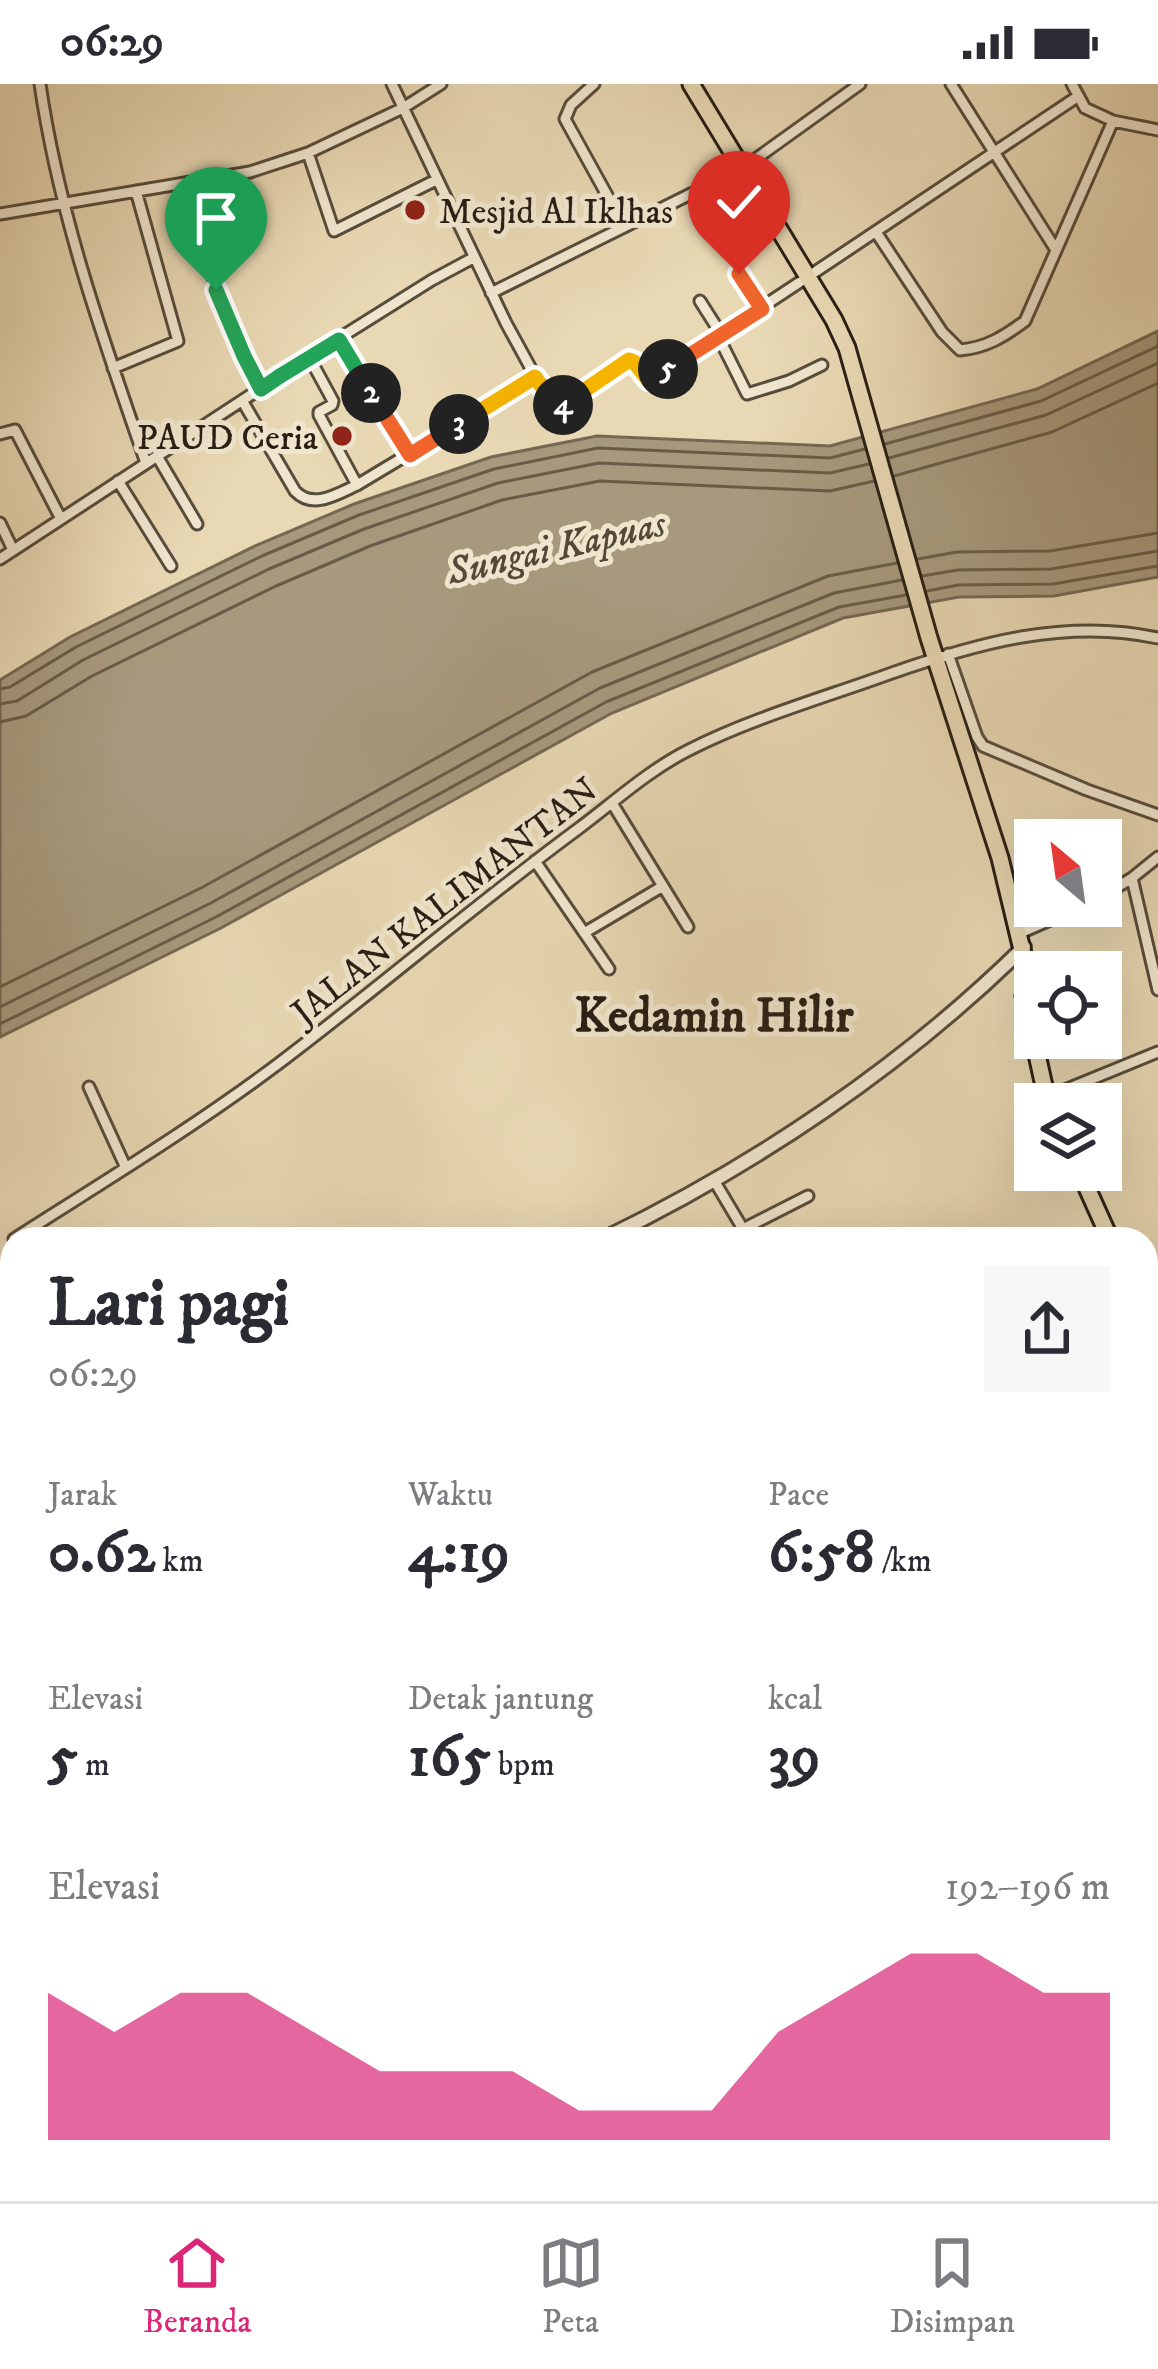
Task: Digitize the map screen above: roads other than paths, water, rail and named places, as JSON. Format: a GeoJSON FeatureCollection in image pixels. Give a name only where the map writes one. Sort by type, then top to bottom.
{"type":"FeatureCollection","features":[{"type":"Feature","properties":{"kind":"highway"},"geometry":{"type":"LineString","coordinates":[[691,84],[847,348],[929,638],[942,656],[1021,951]]}},
{"type":"Feature","properties":{"kind":"highway"},"geometry":{"type":"LineString","coordinates":[[1017,936],[1038,1065],[1046,1083]]}},
{"type":"Feature","properties":{"kind":"highway"},"geometry":{"type":"LineString","coordinates":[[1090,1191],[1109,1227]]}},
{"type":"Feature","properties":{"kind":"highway"},"geometry":{"type":"LineString","coordinates":[[1097,1191],[1110,1227]]}},
{"type":"Feature","properties":{"kind":"street"},"geometry":{"type":"LineString","coordinates":[[40,84],[63,201],[92,306],[146,463]]}},
{"type":"Feature","properties":{"kind":"street"},"geometry":{"type":"LineString","coordinates":[[392,84],[535,377],[550,401],[560,406],[624,362],[634,362],[652,379],[800,282]]}},
{"type":"Feature","properties":{"kind":"street"},"geometry":{"type":"LineString","coordinates":[[0,214],[234,176],[308,153],[442,84]]}},
{"type":"Feature","properties":{"kind":"street"},"geometry":{"type":"LineString","coordinates":[[594,84],[565,119],[624,226]]}},
{"type":"Feature","properties":{"kind":"street"},"geometry":{"type":"LineString","coordinates":[[491,292],[743,167],[860,84]]}},
{"type":"Feature","properties":{"kind":"street"},"geometry":{"type":"LineString","coordinates":[[951,84],[1056,250]]}},
{"type":"Feature","properties":{"kind":"street"},"geometry":{"type":"LineString","coordinates":[[1072,84],[1089,111],[1158,130]]}},
{"type":"Feature","properties":{"kind":"street"},"geometry":{"type":"LineString","coordinates":[[814,272],[1077,97]]}},
{"type":"Feature","properties":{"kind":"street"},"geometry":{"type":"LineString","coordinates":[[876,232],[942,332],[960,350],[977,349],[1001,338],[1025,321],[1113,121]]}},
{"type":"Feature","properties":{"kind":"street"},"geometry":{"type":"LineString","coordinates":[[308,153],[334,231],[436,179]]}},
{"type":"Feature","properties":{"kind":"street"},"geometry":{"type":"LineString","coordinates":[[183,184],[222,305],[261,389]]}},
{"type":"Feature","properties":{"kind":"street"},"geometry":{"type":"LineString","coordinates":[[113,368],[178,341],[136,191]]}},
{"type":"Feature","properties":{"kind":"street"},"geometry":{"type":"LineString","coordinates":[[0,560],[309,357],[473,258]]}},
{"type":"Feature","properties":{"kind":"street"},"geometry":{"type":"LineString","coordinates":[[739,274],[762,309]]}},
{"type":"Feature","properties":{"kind":"street"},"geometry":{"type":"LineString","coordinates":[[700,301],[747,394],[821,365]]}},
{"type":"Feature","properties":{"kind":"street"},"geometry":{"type":"LineString","coordinates":[[339,340],[410,455]]}},
{"type":"Feature","properties":{"kind":"street"},"geometry":{"type":"LineString","coordinates":[[309,357],[333,400],[319,415],[357,485]]}},
{"type":"Feature","properties":{"kind":"street"},"geometry":{"type":"LineString","coordinates":[[243,402],[295,491],[303,499],[326,498],[410,455],[535,377]]}},
{"type":"Feature","properties":{"kind":"street"},"geometry":{"type":"LineString","coordinates":[[0,434],[15,430],[62,519]]}},
{"type":"Feature","properties":{"kind":"street"},"geometry":{"type":"LineString","coordinates":[[157,456],[197,524]]}},
{"type":"Feature","properties":{"kind":"street"},"geometry":{"type":"LineString","coordinates":[[118,482],[171,566]]}},
{"type":"Feature","properties":{"kind":"street"},"geometry":{"type":"LineString","coordinates":[[0,523],[13,550]]}},
{"type":"Feature","properties":{"kind":"street","name":"JALAN KALIMANTAN"},"geometry":{"type":"LineString","coordinates":[[33,1227],[275,1066],[535,861],[688,750],[942,656],[994,642],[1059,631],[1158,638]]}},
{"type":"Feature","properties":{"kind":"street"},"geometry":{"type":"LineString","coordinates":[[942,656],[983,746],[1158,815]]}},
{"type":"Feature","properties":{"kind":"street"},"geometry":{"type":"LineString","coordinates":[[612,803],[688,927]]}},
{"type":"Feature","properties":{"kind":"street"},"geometry":{"type":"LineString","coordinates":[[1122,884],[1158,856]]}},
{"type":"Feature","properties":{"kind":"street"},"geometry":{"type":"LineString","coordinates":[[535,861],[609,969]]}},
{"type":"Feature","properties":{"kind":"street"},"geometry":{"type":"LineString","coordinates":[[1132,878],[1158,990]]}},
{"type":"Feature","properties":{"kind":"street"},"geometry":{"type":"LineString","coordinates":[[584,933],[664,886]]}},
{"type":"Feature","properties":{"kind":"street"},"geometry":{"type":"LineString","coordinates":[[627,1227],[715,1182],[894,1059],[1017,936],[1036,927]]}},
{"type":"Feature","properties":{"kind":"street"},"geometry":{"type":"LineString","coordinates":[[1092,1083],[1158,1052]]}},
{"type":"Feature","properties":{"kind":"street"},"geometry":{"type":"LineString","coordinates":[[88,1088],[126,1168]]}},
{"type":"Feature","properties":{"kind":"street"},"geometry":{"type":"LineString","coordinates":[[715,1182],[743,1227]]}},
{"type":"Feature","properties":{"kind":"street"},"geometry":{"type":"LineString","coordinates":[[750,1227],[808,1196]]}},
{"type":"Feature","properties":{"kind":"water","name":"Sungai Kapuas"},"geometry":{"type":"Polygon","coordinates":[[[1158,331],[1158,577],[1054,596],[959,597],[843,618],[612,713],[221,928],[0,1037],[0,680],[70,637],[257,545],[354,504],[491,457],[597,436],[830,446],[1037,389],[1158,331]]]}},
{"type":"Feature","properties":{"kind":"place","name":"Mesjid Al Iklhas"},"geometry":{"type":"Point","coordinates":[415,210]}},
{"type":"Feature","properties":{"kind":"place","name":"PAUD Ceria"},"geometry":{"type":"Point","coordinates":[342,436]}},
{"type":"Feature","properties":{"kind":"district","name":"Kedamin Hilir"},"geometry":{"type":"Point","coordinates":[714,1014]}}]}
